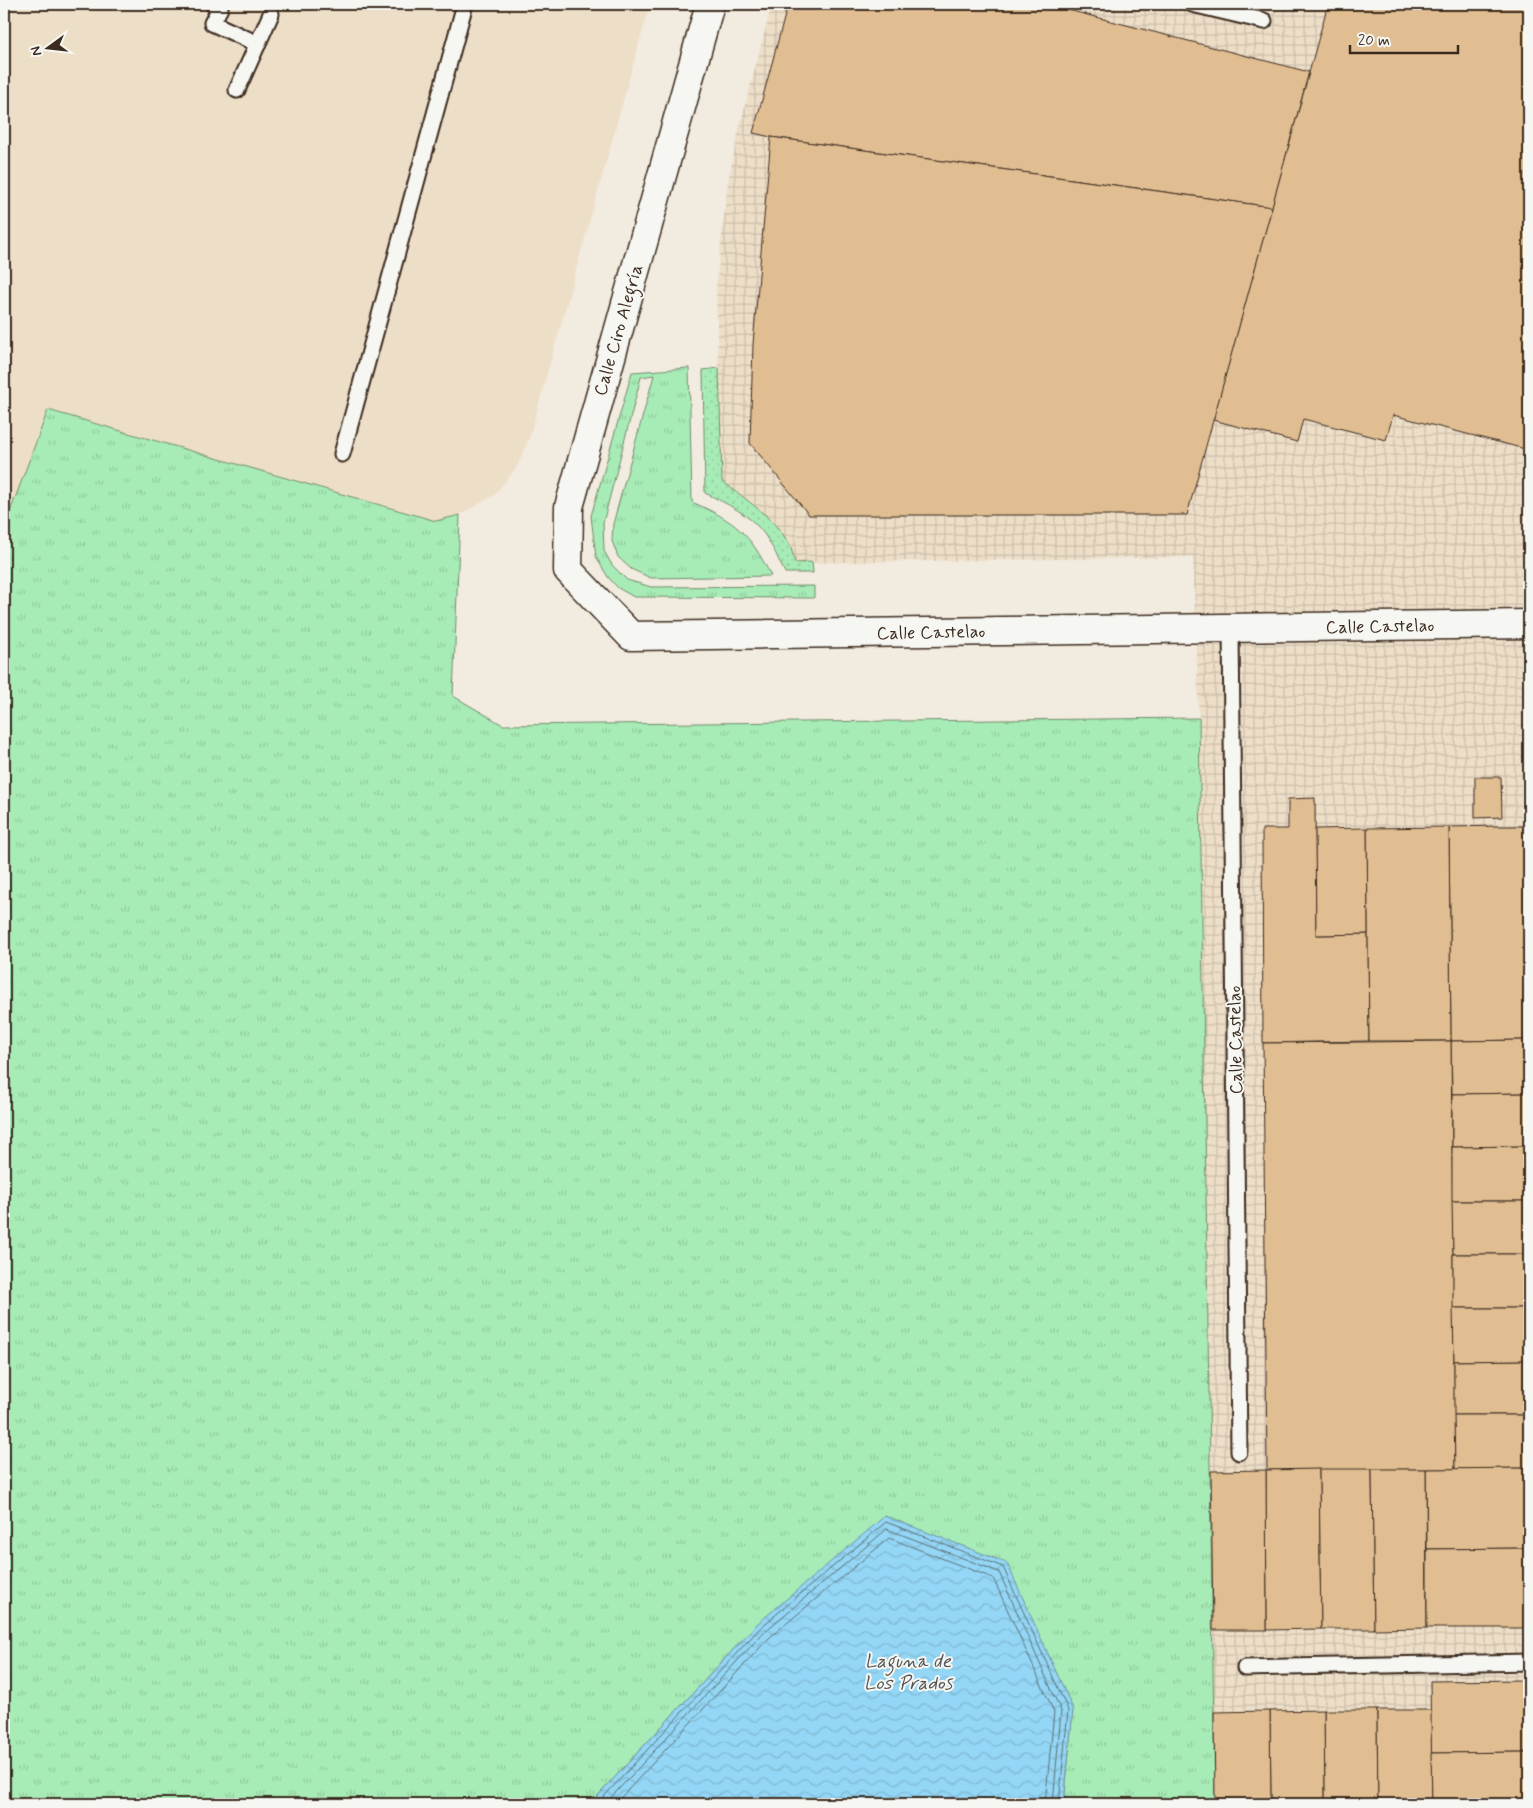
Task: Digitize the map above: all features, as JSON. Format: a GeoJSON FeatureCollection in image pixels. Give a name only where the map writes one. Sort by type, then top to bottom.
{"type":"FeatureCollection","features":[{"type":"Feature","properties":{"kind":"street","name":"Calle Ciro Alegría"},"geometry":{"type":"LineString","coordinates":[[631,636],[568,570],[569,507],[710,4]]}},
{"type":"Feature","properties":{"kind":"street","name":"Calle Castelao"},"geometry":{"type":"LineString","coordinates":[[631,636],[1529,624]]}},
{"type":"Feature","properties":{"kind":"lane"},"geometry":{"type":"LineString","coordinates":[[213,4],[220,8],[212,23],[258,44]]}},
{"type":"Feature","properties":{"kind":"lane"},"geometry":{"type":"LineString","coordinates":[[342,454],[465,4]]}},
{"type":"Feature","properties":{"kind":"lane"},"geometry":{"type":"LineString","coordinates":[[1192,4],[1264,22]]}},
{"type":"Feature","properties":{"kind":"lane"},"geometry":{"type":"LineString","coordinates":[[237,90],[271,14]]}},
{"type":"Feature","properties":{"kind":"lane","name":"Calle Castelao"},"geometry":{"type":"LineString","coordinates":[[1231,628],[1239,1452]]}},
{"type":"Feature","properties":{"kind":"lane"},"geometry":{"type":"LineString","coordinates":[[1246,1668],[1529,1662]]}},
{"type":"Feature","properties":{"kind":"shaded area"},"geometry":{"type":"Polygon","coordinates":[[[4,4],[650,4],[530,435],[517,467],[494,495],[460,515],[436,521],[49,410],[4,528],[4,4]]]}},
{"type":"Feature","properties":{"kind":"shaded area"},"geometry":{"type":"Polygon","coordinates":[[[772,4],[1529,4],[1529,1804],[1215,1804],[1199,718],[1193,557],[795,563],[790,545],[775,524],[752,503],[722,481],[716,287],[728,182],[739,129],[772,4]]]}},
{"type":"Feature","properties":{"kind":"green space"},"geometry":{"type":"Polygon","coordinates":[[[689,368],[692,502],[720,516],[740,530],[756,549],[771,576],[651,578],[631,569],[618,557],[612,541],[613,524],[654,375],[641,377],[603,523],[604,551],[612,565],[627,580],[651,587],[814,586],[814,598],[634,597],[618,588],[608,577],[596,557],[591,516],[632,372],[689,368]]]}},
{"type":"Feature","properties":{"kind":"green space"},"geometry":{"type":"Polygon","coordinates":[[[719,368],[722,481],[776,525],[790,546],[795,563],[812,562],[813,573],[785,573],[771,544],[753,521],[738,510],[705,493],[703,370],[719,368]]]}},
{"type":"Feature","properties":{"kind":"green space"},"geometry":{"type":"Polygon","coordinates":[[[48,410],[436,521],[460,515],[453,696],[503,725],[1199,718],[1215,1804],[1064,1804],[1073,1709],[757,1624],[590,1804],[4,1804],[4,528],[48,410]]]}},
{"type":"Feature","properties":{"kind":"water","name":"Laguna de Los Prados"},"geometry":{"type":"Polygon","coordinates":[[[885,1516],[1007,1563],[1073,1709],[1064,1804],[590,1804],[757,1624],[885,1516]]]}},
{"type":"Feature","properties":{"kind":"building"},"geometry":{"type":"Polygon","coordinates":[[[788,4],[1045,4],[1309,72],[1272,207],[753,133],[788,4]]]}},
{"type":"Feature","properties":{"kind":"building"},"geometry":{"type":"Polygon","coordinates":[[[1328,4],[1529,4],[1529,450],[1393,415],[1386,440],[1303,419],[1297,442],[1213,420],[1328,4]]]}},
{"type":"Feature","properties":{"kind":"building"},"geometry":{"type":"Polygon","coordinates":[[[771,137],[1272,207],[1187,515],[809,515],[750,443],[753,344],[771,137]]]}},
{"type":"Feature","properties":{"kind":"building"},"geometry":{"type":"Polygon","coordinates":[[[1475,777],[1501,777],[1502,817],[1475,818],[1475,777]]]}},
{"type":"Feature","properties":{"kind":"building"},"geometry":{"type":"Polygon","coordinates":[[[1315,798],[1316,935],[1368,934],[1369,1041],[1263,1043],[1262,829],[1288,829],[1288,799],[1315,798]]]}},
{"type":"Feature","properties":{"kind":"building"},"geometry":{"type":"Polygon","coordinates":[[[1529,826],[1529,1040],[1451,1041],[1449,827],[1529,826]]]}},
{"type":"Feature","properties":{"kind":"building"},"geometry":{"type":"Polygon","coordinates":[[[1449,827],[1451,1041],[1369,1041],[1367,828],[1449,827]]]}},
{"type":"Feature","properties":{"kind":"building"},"geometry":{"type":"Polygon","coordinates":[[[1367,828],[1368,934],[1316,935],[1315,829],[1367,828]]]}},
{"type":"Feature","properties":{"kind":"building"},"geometry":{"type":"Polygon","coordinates":[[[1529,1040],[1529,1093],[1452,1094],[1451,1041],[1529,1040]]]}},
{"type":"Feature","properties":{"kind":"building"},"geometry":{"type":"Polygon","coordinates":[[[1451,1041],[1455,1469],[1267,1470],[1263,1043],[1451,1041]]]}},
{"type":"Feature","properties":{"kind":"building"},"geometry":{"type":"Polygon","coordinates":[[[1529,1093],[1529,1146],[1452,1147],[1452,1094],[1529,1093]]]}},
{"type":"Feature","properties":{"kind":"building"},"geometry":{"type":"Polygon","coordinates":[[[1529,1146],[1529,1201],[1452,1201],[1452,1147],[1529,1146]]]}},
{"type":"Feature","properties":{"kind":"building"},"geometry":{"type":"Polygon","coordinates":[[[1452,1201],[1529,1201],[1529,1254],[1453,1254],[1452,1201]]]}},
{"type":"Feature","properties":{"kind":"building"},"geometry":{"type":"Polygon","coordinates":[[[1453,1254],[1529,1254],[1529,1308],[1453,1308],[1453,1254]]]}},
{"type":"Feature","properties":{"kind":"building"},"geometry":{"type":"Polygon","coordinates":[[[1453,1308],[1529,1308],[1529,1360],[1454,1361],[1453,1308]]]}},
{"type":"Feature","properties":{"kind":"building"},"geometry":{"type":"Polygon","coordinates":[[[1529,1360],[1529,1415],[1454,1415],[1454,1361],[1529,1360]]]}},
{"type":"Feature","properties":{"kind":"building"},"geometry":{"type":"Polygon","coordinates":[[[1454,1415],[1529,1415],[1529,1468],[1455,1469],[1454,1415]]]}},
{"type":"Feature","properties":{"kind":"building"},"geometry":{"type":"Polygon","coordinates":[[[1529,1468],[1529,1548],[1427,1549],[1426,1469],[1529,1468]]]}},
{"type":"Feature","properties":{"kind":"building"},"geometry":{"type":"Polygon","coordinates":[[[1319,1469],[1321,1629],[1267,1630],[1266,1470],[1319,1469]]]}},
{"type":"Feature","properties":{"kind":"building"},"geometry":{"type":"Polygon","coordinates":[[[1319,1469],[1372,1469],[1374,1629],[1321,1629],[1319,1469]]]}},
{"type":"Feature","properties":{"kind":"building"},"geometry":{"type":"Polygon","coordinates":[[[1372,1469],[1426,1469],[1427,1628],[1374,1629],[1372,1469]]]}},
{"type":"Feature","properties":{"kind":"building"},"geometry":{"type":"Polygon","coordinates":[[[1266,1470],[1267,1630],[1213,1630],[1211,1471],[1266,1470]]]}},
{"type":"Feature","properties":{"kind":"building"},"geometry":{"type":"Polygon","coordinates":[[[1529,1548],[1529,1628],[1427,1628],[1427,1549],[1529,1548]]]}},
{"type":"Feature","properties":{"kind":"building"},"geometry":{"type":"Polygon","coordinates":[[[1529,1680],[1529,1752],[1431,1753],[1430,1681],[1529,1680]]]}},
{"type":"Feature","properties":{"kind":"building"},"geometry":{"type":"Polygon","coordinates":[[[1324,1710],[1377,1710],[1378,1804],[1325,1804],[1324,1710]]]}},
{"type":"Feature","properties":{"kind":"building"},"geometry":{"type":"Polygon","coordinates":[[[1324,1710],[1325,1804],[1271,1804],[1270,1711],[1324,1710]]]}},
{"type":"Feature","properties":{"kind":"building"},"geometry":{"type":"Polygon","coordinates":[[[1377,1710],[1431,1710],[1432,1804],[1378,1804],[1377,1710]]]}},
{"type":"Feature","properties":{"kind":"building"},"geometry":{"type":"Polygon","coordinates":[[[1270,1711],[1271,1804],[1215,1804],[1214,1712],[1270,1711]]]}},
{"type":"Feature","properties":{"kind":"building"},"geometry":{"type":"Polygon","coordinates":[[[1529,1752],[1529,1804],[1432,1804],[1431,1753],[1529,1752]]]}}]}
